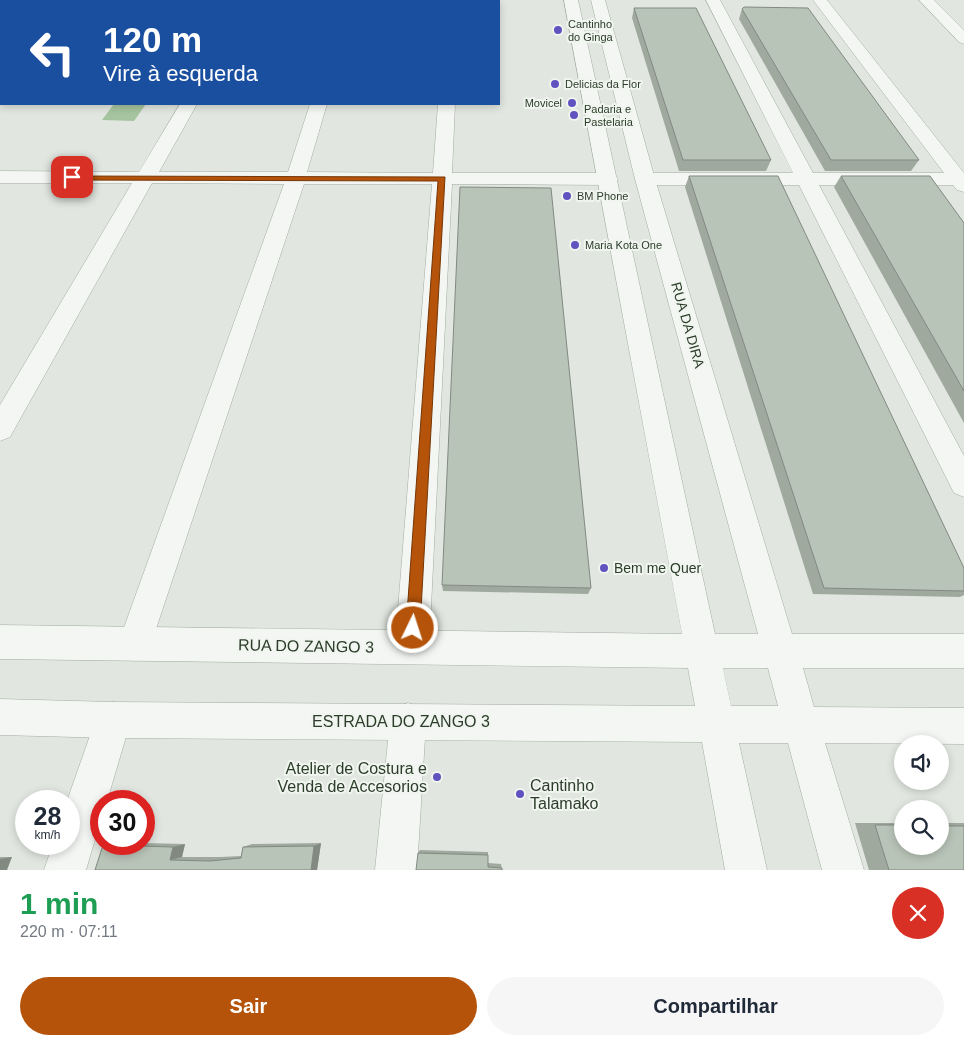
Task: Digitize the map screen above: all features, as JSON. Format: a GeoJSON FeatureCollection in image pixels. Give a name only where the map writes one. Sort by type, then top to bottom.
{"type":"FeatureCollection","features":[{"type":"Feature","properties":{"kind":"street"},"geometry":{"type":"LineString","coordinates":[[572,0],[746,870]]}},
{"type":"Feature","properties":{"kind":"street","name":"RUA DA DIRA"},"geometry":{"type":"LineString","coordinates":[[598,0],[646,179],[803,724],[843,870]]}},
{"type":"Feature","properties":{"kind":"street"},"geometry":{"type":"LineString","coordinates":[[713,0],[964,484]]}},
{"type":"Feature","properties":{"kind":"street"},"geometry":{"type":"LineString","coordinates":[[820,0],[962,181]]}},
{"type":"Feature","properties":{"kind":"street"},"geometry":{"type":"LineString","coordinates":[[926,0],[964,39]]}},
{"type":"Feature","properties":{"kind":"street"},"geometry":{"type":"LineString","coordinates":[[0,429],[187,105]]}},
{"type":"Feature","properties":{"kind":"street"},"geometry":{"type":"LineString","coordinates":[[135,644],[296,178],[319,105]]}},
{"type":"Feature","properties":{"kind":"street"},"geometry":{"type":"LineString","coordinates":[[412,647],[447,105]]}},
{"type":"Feature","properties":{"kind":"street"},"geometry":{"type":"LineString","coordinates":[[0,177],[608,179]]}},
{"type":"Feature","properties":{"kind":"street"},"geometry":{"type":"LineString","coordinates":[[646,179],[962,181]]}},
{"type":"Feature","properties":{"kind":"street","name":"RUA DO ZANGO 3"},"geometry":{"type":"LineString","coordinates":[[0,642],[701,651],[964,651]]}},
{"type":"Feature","properties":{"kind":"street","name":"ESTRADA DO ZANGO 3"},"geometry":{"type":"LineString","coordinates":[[0,717],[113,720],[964,726]]}},
{"type":"Feature","properties":{"kind":"street"},"geometry":{"type":"LineString","coordinates":[[65,870],[113,720]]}},
{"type":"Feature","properties":{"kind":"street"},"geometry":{"type":"LineString","coordinates":[[396,870],[408,721]]}},
{"type":"Feature","properties":{"kind":"shaded area"},"geometry":{"type":"Polygon","coordinates":[[[113,105],[145,105],[134,121],[102,120],[113,105]]]}},
{"type":"Feature","properties":{"kind":"building"},"geometry":{"type":"Polygon","coordinates":[[[744,7],[808,8],[919,160],[831,160],[742,9],[744,7]]]}},
{"type":"Feature","properties":{"kind":"building"},"geometry":{"type":"Polygon","coordinates":[[[634,8],[696,8],[771,160],[683,160],[634,8]]]}},
{"type":"Feature","properties":{"kind":"building"},"geometry":{"type":"Polygon","coordinates":[[[689,176],[778,176],[964,568],[964,591],[824,588],[689,176]]]}},
{"type":"Feature","properties":{"kind":"building"},"geometry":{"type":"Polygon","coordinates":[[[841,176],[930,176],[964,223],[964,391],[841,176]]]}},
{"type":"Feature","properties":{"kind":"building"},"geometry":{"type":"Polygon","coordinates":[[[460,187],[551,188],[591,588],[442,585],[460,187]]]}},
{"type":"Feature","properties":{"kind":"building"},"geometry":{"type":"Polygon","coordinates":[[[875,825],[894,825],[894,855],[949,855],[949,826],[964,826],[964,870],[889,870],[875,825]]]}},
{"type":"Feature","properties":{"kind":"building"},"geometry":{"type":"Polygon","coordinates":[[[155,846],[173,847],[170,860],[210,861],[241,858],[243,847],[314,846],[311,870],[95,870],[100,855],[155,855],[155,846]]]}},
{"type":"Feature","properties":{"kind":"building"},"geometry":{"type":"Polygon","coordinates":[[[418,853],[488,855],[488,867],[502,868],[502,870],[416,870],[418,853]]]}},
{"type":"Feature","properties":{"kind":"place","name":"Cantinho do Ginga"},"geometry":{"type":"Point","coordinates":[558,30]}},
{"type":"Feature","properties":{"kind":"place","name":"Delicias da Flor"},"geometry":{"type":"Point","coordinates":[555,84]}},
{"type":"Feature","properties":{"kind":"place","name":"Movicel"},"geometry":{"type":"Point","coordinates":[572,103]}},
{"type":"Feature","properties":{"kind":"place","name":"Padaria e Pastelaria"},"geometry":{"type":"Point","coordinates":[574,115]}},
{"type":"Feature","properties":{"kind":"place","name":"BM Phone"},"geometry":{"type":"Point","coordinates":[567,196]}},
{"type":"Feature","properties":{"kind":"place","name":"Maria Kota One"},"geometry":{"type":"Point","coordinates":[575,245]}},
{"type":"Feature","properties":{"kind":"place","name":"Bem me Quer"},"geometry":{"type":"Point","coordinates":[604,568]}},
{"type":"Feature","properties":{"kind":"place","name":"Atelier de Costura e Venda de Accesorios"},"geometry":{"type":"Point","coordinates":[437,777]}},
{"type":"Feature","properties":{"kind":"place","name":"Cantinho Talamako"},"geometry":{"type":"Point","coordinates":[520,794]}},
{"type":"Feature","properties":{"kind":"route"},"geometry":{"type":"LineString","coordinates":[[72,177],[442,178],[413,628]]}}]}
